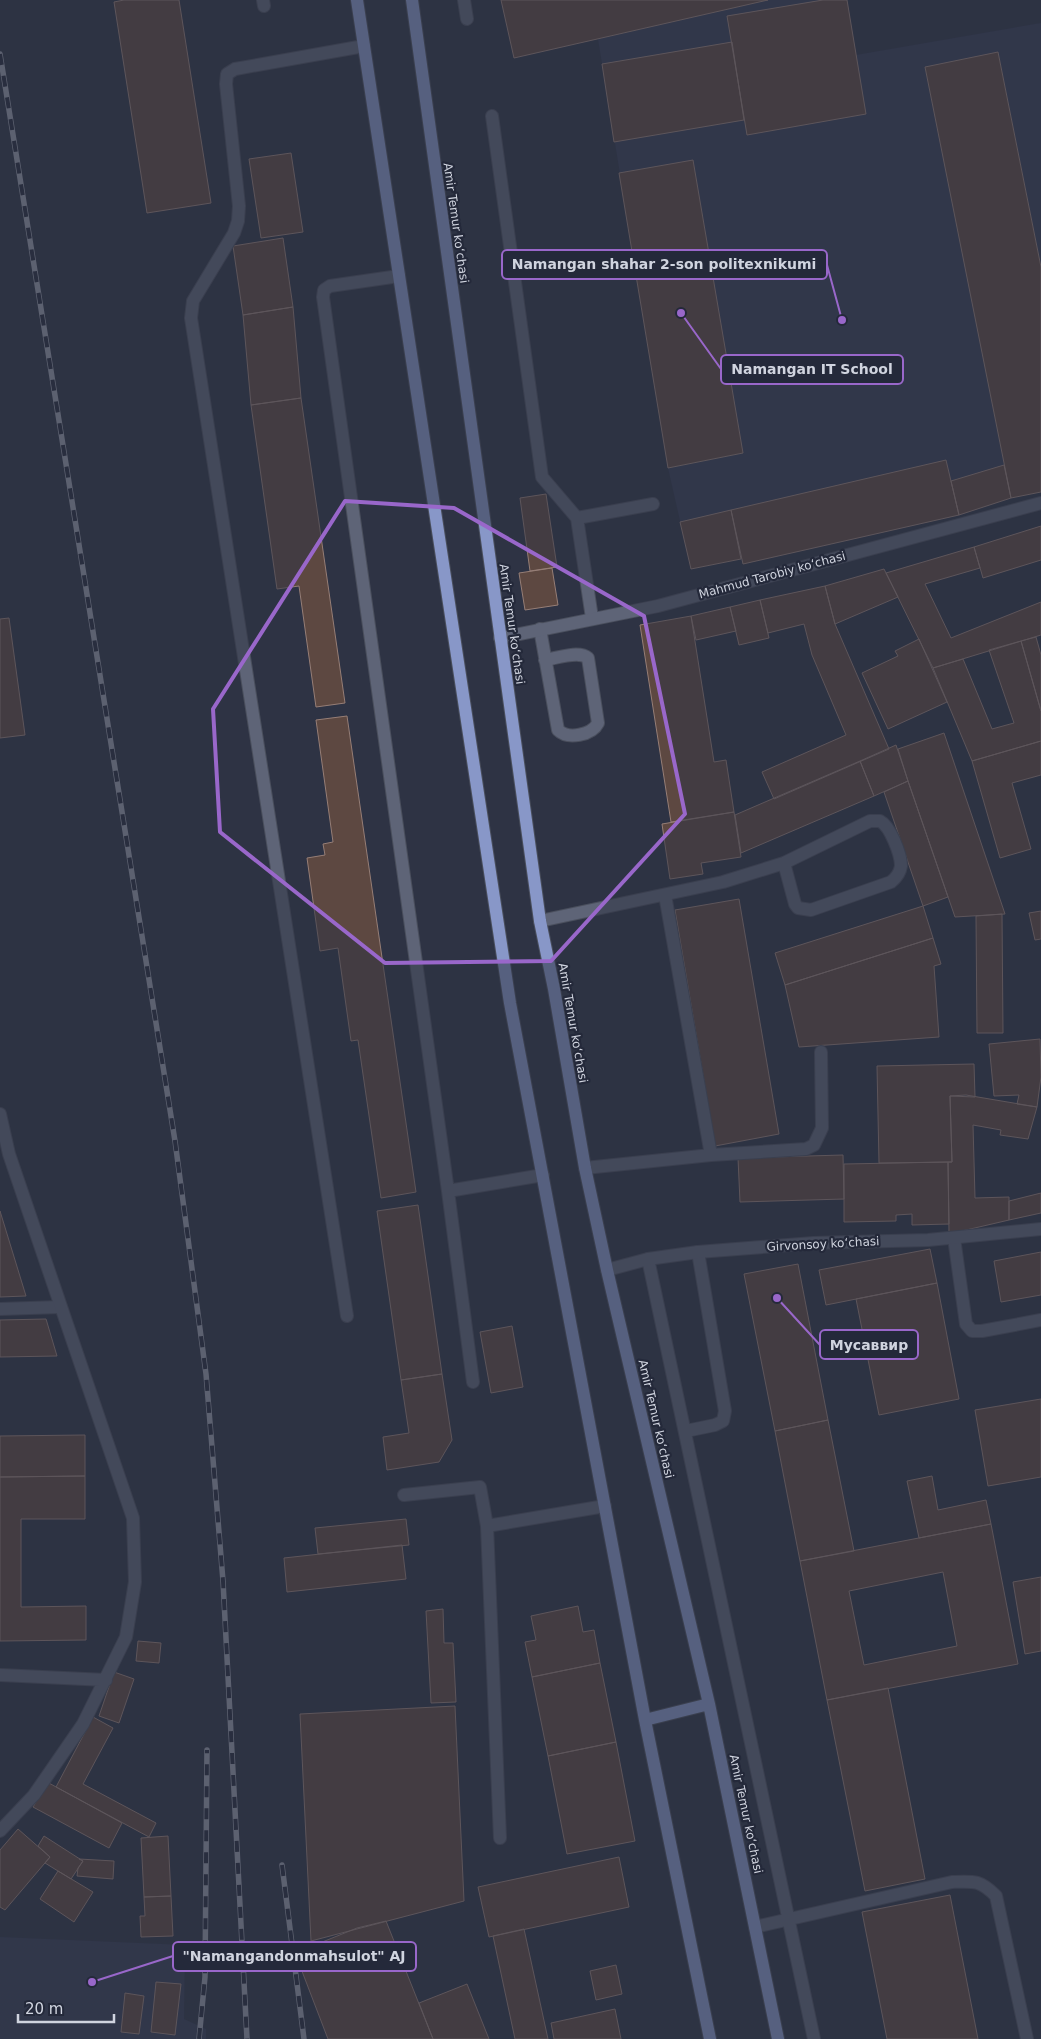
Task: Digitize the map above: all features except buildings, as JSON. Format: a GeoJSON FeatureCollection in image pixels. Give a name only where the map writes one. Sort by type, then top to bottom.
{"type":"FeatureCollection","features":[{"type":"Feature","properties":{"kind":"main road"},"geometry":{"type":"LineString","coordinates":[[357,0],[510,1003],[645,1720],[710,2039]]}},
{"type":"Feature","properties":{"kind":"main road","name":"Amir Temur koʻchasi"},"geometry":{"type":"LineString","coordinates":[[412,0],[540,921],[554,989],[585,1168],[607,1270],[709,1704],[778,2039]]}},
{"type":"Feature","properties":{"kind":"main road"},"geometry":{"type":"LineString","coordinates":[[645,1720],[709,1704]]}},
{"type":"Feature","properties":{"kind":"street"},"geometry":{"type":"LineString","coordinates":[[464,0],[467,19]]}},
{"type":"Feature","properties":{"kind":"street"},"geometry":{"type":"LineString","coordinates":[[347,1316],[191,318],[193,301],[234,233],[238,221],[239,206],[226,84],[227,74],[235,69],[364,46]]}},
{"type":"Feature","properties":{"kind":"street"},"geometry":{"type":"LineString","coordinates":[[492,116],[542,477],[577,518],[592,618]]}},
{"type":"Feature","properties":{"kind":"street"},"geometry":{"type":"LineString","coordinates":[[399,276],[330,286],[324,290],[323,297],[473,1382]]}},
{"type":"Feature","properties":{"kind":"street","name":"Mahmud Tarobiy koʻchasi"},"geometry":{"type":"LineString","coordinates":[[500,638],[658,606],[1041,503]]}},
{"type":"Feature","properties":{"kind":"street"},"geometry":{"type":"LineString","coordinates":[[577,518],[653,504]]}},
{"type":"Feature","properties":{"kind":"street"},"geometry":{"type":"LineString","coordinates":[[540,630],[545,660],[558,730],[563,735],[571,736],[596,728],[598,723],[588,658],[579,654],[545,660]]}},
{"type":"Feature","properties":{"kind":"street"},"geometry":{"type":"LineString","coordinates":[[540,921],[723,882],[784,863],[870,821],[880,820],[890,829],[901,865],[896,878],[890,882],[811,910],[798,908],[795,904],[784,863]]}},
{"type":"Feature","properties":{"kind":"street"},"geometry":{"type":"LineString","coordinates":[[665,895],[711,1155]]}},
{"type":"Feature","properties":{"kind":"street"},"geometry":{"type":"LineString","coordinates":[[585,1168],[711,1155],[806,1149],[814,1145],[822,1128],[821,1052]]}},
{"type":"Feature","properties":{"kind":"street"},"geometry":{"type":"LineString","coordinates":[[0,1114],[9,1154],[133,1518],[135,1582],[126,1637],[83,1724],[34,1795],[0,1831]]}},
{"type":"Feature","properties":{"kind":"street"},"geometry":{"type":"LineString","coordinates":[[448,1191],[542,1175]]}},
{"type":"Feature","properties":{"kind":"street","name":"Girvonsoy koʻchasi"},"geometry":{"type":"LineString","coordinates":[[607,1270],[648,1259],[698,1252],[814,1243],[928,1240],[1041,1229]]}},
{"type":"Feature","properties":{"kind":"street"},"geometry":{"type":"LineString","coordinates":[[954,1238],[966,1324],[972,1331],[982,1331],[1041,1320]]}},
{"type":"Feature","properties":{"kind":"street"},"geometry":{"type":"LineString","coordinates":[[686,1431],[715,1425],[723,1421],[725,1411],[698,1252]]}},
{"type":"Feature","properties":{"kind":"street"},"geometry":{"type":"LineString","coordinates":[[648,1259],[790,1919],[814,2039]]}},
{"type":"Feature","properties":{"kind":"street"},"geometry":{"type":"LineString","coordinates":[[0,1309],[60,1307]]}},
{"type":"Feature","properties":{"kind":"street"},"geometry":{"type":"LineString","coordinates":[[404,1496],[480,1487],[486,1526],[500,1838]]}},
{"type":"Feature","properties":{"kind":"street"},"geometry":{"type":"LineString","coordinates":[[486,1526],[605,1506]]}},
{"type":"Feature","properties":{"kind":"street"},"geometry":{"type":"LineString","coordinates":[[0,1675],[106,1680]]}},
{"type":"Feature","properties":{"kind":"street"},"geometry":{"type":"LineString","coordinates":[[755,1927],[952,1882],[974,1881],[985,1885],[996,1896],[1027,2039]]}},
{"type":"Feature","properties":{"kind":"highlighted area"},"geometry":{"type":"Polygon","coordinates":[[[345,501],[454,508],[644,616],[685,814],[551,961],[385,963],[220,832],[213,709],[345,501]]]}},
{"type":"Feature","properties":{"kind":"shaded area"},"geometry":{"type":"Polygon","coordinates":[[[768,0],[847,0],[856,55],[1041,23],[1041,492],[1011,498],[959,515],[743,564],[741,559],[691,569],[668,468],[598,39],[768,0]]]}},
{"type":"Feature","properties":{"kind":"shaded area"},"geometry":{"type":"Polygon","coordinates":[[[0,1937],[185,1945],[184,2019],[206,2029],[206,2039],[0,2039],[0,1937]]]}},
{"type":"Feature","properties":{"kind":"railway"},"geometry":{"type":"LineString","coordinates":[[0,54],[175,1141],[206,1374],[223,1581],[247,2039]]}},
{"type":"Feature","properties":{"kind":"railway"},"geometry":{"type":"LineString","coordinates":[[199,2039],[205,1977],[207,1750]]}},
{"type":"Feature","properties":{"kind":"railway"},"geometry":{"type":"LineString","coordinates":[[282,1865],[304,2039]]}},
{"type":"Feature","properties":{"kind":"place","name":"Namangan IT School"},"geometry":{"type":"Point","coordinates":[681,313]}},
{"type":"Feature","properties":{"kind":"place","name":"Namangan shahar 2-son politexnikumi"},"geometry":{"type":"Point","coordinates":[842,320]}},
{"type":"Feature","properties":{"kind":"place","name":"Мусаввир"},"geometry":{"type":"Point","coordinates":[777,1298]}},
{"type":"Feature","properties":{"kind":"place","name":"\"Namangandonmahsulot\" AJ"},"geometry":{"type":"Point","coordinates":[92,1982]}}]}
